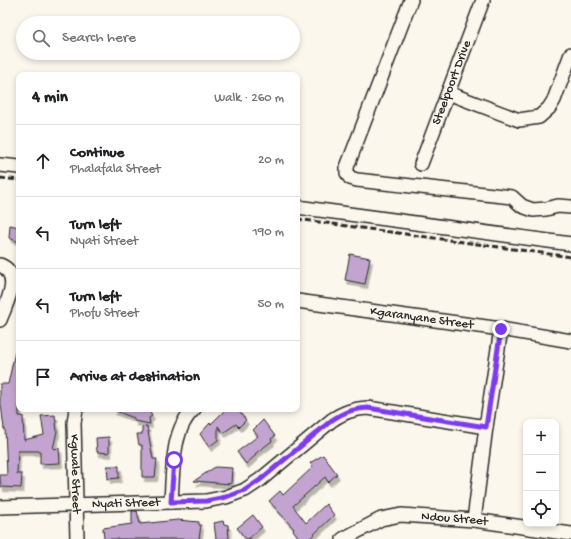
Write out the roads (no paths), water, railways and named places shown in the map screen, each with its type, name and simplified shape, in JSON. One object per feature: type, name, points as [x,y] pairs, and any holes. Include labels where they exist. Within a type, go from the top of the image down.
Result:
[{"type":"street","points":[[411,0],[347,167],[347,173],[350,178],[512,197],[522,206],[533,210],[558,206],[571,207]]},
{"type":"street","name":"Steelpoort Drive","points":[[421,164],[483,0]]},
{"type":"street","points":[[448,93],[519,120],[539,117],[549,108],[554,100],[571,54]]},
{"type":"street","points":[[0,165],[16,167]]},
{"type":"street","points":[[300,207],[571,244]]},
{"type":"street","points":[[0,265],[8,269],[11,275],[12,283],[11,291],[0,320]]},
{"type":"street","name":"Kgaranyane Street","points":[[300,301],[501,329],[571,341]]},
{"type":"street","points":[[474,520],[501,329]]},
{"type":"street","name":"Nyati Street","points":[[0,507],[206,501],[226,497],[245,490],[260,480],[332,420],[344,412],[355,409],[368,408],[486,427]]},
{"type":"street","name":"Kgwale Street","points":[[76,412],[74,423],[77,539]]},
{"type":"street","points":[[171,502],[174,460],[178,440],[183,425],[192,412]]},
{"type":"street","name":"Ndou Street","points":[[343,539],[381,519],[401,515],[474,520],[571,534]]},
{"type":"railway","points":[[0,178],[16,180]]},
{"type":"railway","points":[[300,219],[571,257]]}]
